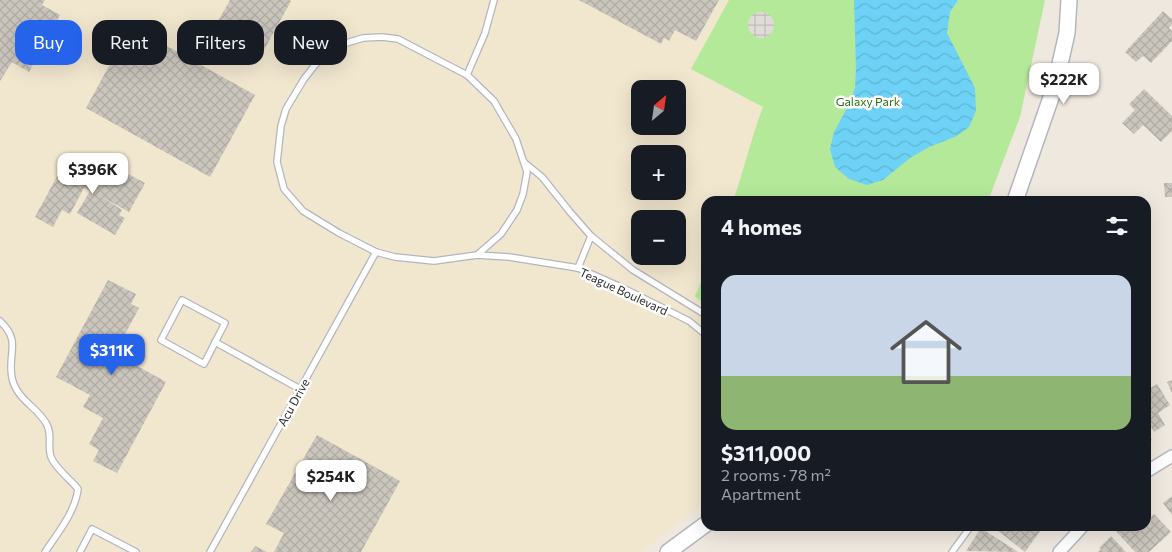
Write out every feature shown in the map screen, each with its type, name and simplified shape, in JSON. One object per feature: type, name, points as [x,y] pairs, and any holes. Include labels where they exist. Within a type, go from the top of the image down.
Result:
[{"type":"main road","points":[[1017,196],[1055,86],[1067,33],[1069,0]]},
{"type":"main road","points":[[668,552],[701,528]]},
{"type":"street","points":[[1151,469],[1172,456]]},
{"type":"street","points":[[1059,552],[1078,531]]},
{"type":"lane","points":[[467,75],[494,0]]},
{"type":"lane","name":"Teague Boulevard","points":[[477,255],[501,234],[517,210],[523,194],[527,172],[516,139],[494,101],[467,75],[398,38],[363,38],[343,44],[327,54],[304,79],[286,109],[281,126],[277,162],[284,189],[303,211],[339,233],[376,252],[395,258],[434,261],[477,255],[509,257],[578,268],[689,321],[701,331]]},
{"type":"lane","name":"Teague Boulevard","points":[[525,163],[542,177],[591,236],[633,270],[701,312]]},
{"type":"lane","points":[[578,268],[591,236]]},
{"type":"lane","name":"Acu Drive","points":[[210,552],[376,252]]},
{"type":"lane","points":[[182,300],[225,323],[215,342],[204,364],[161,340],[182,300]]},
{"type":"lane","points":[[0,321],[8,329],[13,342],[12,373],[18,393],[46,423],[50,433],[51,457],[63,474],[78,489],[77,500],[45,552]]},
{"type":"lane","points":[[215,342],[300,389]]},
{"type":"lane","points":[[80,552],[92,529],[136,552]]},
{"type":"lane","points":[[952,552],[967,531]]},
{"type":"shaded area","points":[[0,0],[1045,0],[1020,117],[990,196],[701,196],[701,507],[640,552],[0,552]]},
{"type":"shaded area","points":[[761,12],[771,15],[774,25],[771,35],[761,38],[751,35],[748,25],[751,15]]},
{"type":"green space","name":"Galaxy Park","points":[[729,0],[1045,0],[1020,117],[990,196],[735,196],[763,107],[691,69]]},
{"type":"green space","points":[[701,282],[701,301],[695,296]]},
{"type":"water","points":[[854,0],[958,0],[950,12],[947,33],[975,88],[976,111],[969,127],[957,136],[929,147],[910,158],[883,180],[867,185],[849,179],[835,167],[830,149],[834,132],[855,88]]},
{"type":"building","points":[[0,0],[45,0],[42,5],[60,15],[57,20],[15,20],[15,64],[12,62],[0,81]]},
{"type":"building","points":[[230,0],[291,1],[281,20],[274,20],[274,32],[264,50],[264,20],[219,20]]},
{"type":"building","points":[[579,0],[719,0],[696,41],[675,30],[669,41],[664,38],[661,44]]},
{"type":"building","points":[[1163,11],[1172,19],[1172,24],[1169,28],[1172,31],[1172,41],[1151,63],[1143,56],[1136,62],[1125,52]]},
{"type":"building","points":[[167,46],[177,52],[177,65],[201,65],[255,95],[210,177],[86,108],[110,65],[167,65]]},
{"type":"building","points":[[17,65],[33,65],[29,72]]},
{"type":"building","points":[[1144,89],[1172,116],[1172,131],[1161,142],[1143,125],[1134,134],[1122,123],[1135,110],[1129,104]]},
{"type":"building","points":[[93,155],[145,183],[129,212],[102,197],[122,210],[119,215],[125,218],[115,235],[77,213],[90,191],[84,188],[70,214],[62,210],[53,227],[35,217],[60,171],[78,181]]},
{"type":"building","points":[[1164,183],[1172,183],[1172,197],[1165,197]]},
{"type":"building","points":[[108,280],[136,294],[131,304],[139,308],[121,342],[141,352],[134,364],[166,382],[117,473],[93,461],[99,450],[89,444],[103,418],[83,407],[90,395],[56,377]]},
{"type":"building","points":[[1172,380],[1172,393],[1167,382]]},
{"type":"building","points":[[1157,384],[1170,405],[1158,413],[1165,425],[1154,432],[1151,428],[1151,388]]},
{"type":"building","points":[[317,435],[400,481],[361,552],[274,552],[284,533],[266,524]]},
{"type":"building","points":[[1172,496],[1172,515],[1163,503]]},
{"type":"building","points":[[1154,514],[1171,532],[1149,552],[1135,552],[1116,531],[1151,531],[1151,517]]},
{"type":"building","points":[[979,531],[986,531],[1018,552],[966,551]]},
{"type":"building","points":[[998,531],[1040,531],[1025,552]]},
{"type":"building","points":[[1111,536],[1126,552],[1098,552],[1101,549],[1099,548]]},
{"type":"building","points":[[255,546],[267,552],[251,552]]}]
